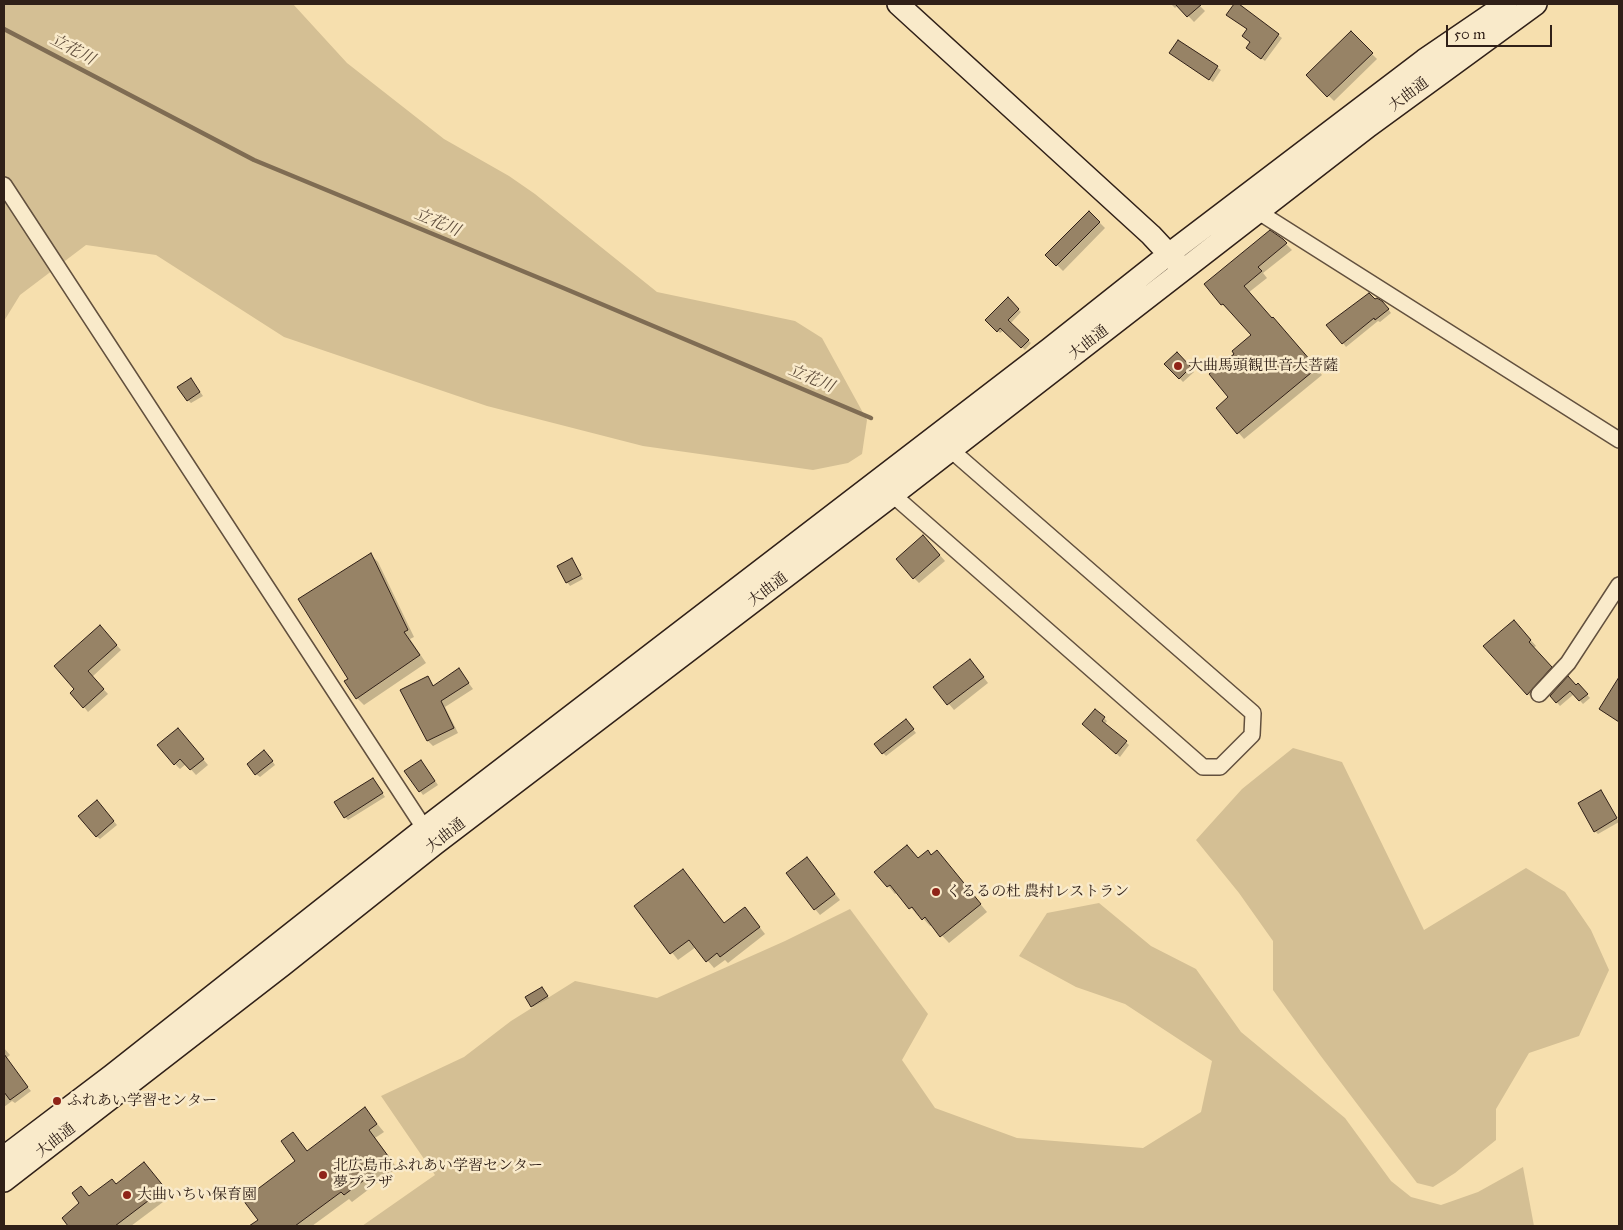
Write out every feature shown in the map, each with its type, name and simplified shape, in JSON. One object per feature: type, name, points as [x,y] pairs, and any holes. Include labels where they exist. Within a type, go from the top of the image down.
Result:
[{"type":"main road","points":[[898,4],[1151,235],[1176,262]]},
{"type":"main road","name":"大曲通","points":[[4,1157],[430,836],[893,495],[951,450],[1176,262],[1424,60],[1506,4]]},
{"type":"main road","name":"大曲通","points":[[4,1182],[283,965],[430,836],[1049,350],[1176,262],[1258,211],[1440,72],[1536,4]]},
{"type":"street","points":[[4,185],[430,836]]},
{"type":"street","points":[[1258,211],[1619,440]]},
{"type":"street","points":[[893,495],[1203,767],[1220,767],[1252,735],[1253,713],[951,450]]},
{"type":"street","points":[[1539,694],[1568,663],[1619,585]]},
{"type":"shaded area","points":[[4,4],[293,4],[347,63],[444,139],[509,176],[535,194],[657,292],[795,321],[822,338],[867,420],[862,454],[848,463],[813,470],[643,446],[487,406],[284,337],[156,255],[86,245],[20,295],[4,321]]},
{"type":"shaded area","points":[[1293,748],[1342,762],[1424,930],[1526,868],[1565,892],[1591,930],[1609,970],[1579,1036],[1529,1053],[1496,1109],[1496,1140],[1455,1173],[1433,1187],[1417,1183],[1273,990],[1273,941],[1239,893],[1196,840],[1242,789]]},
{"type":"shaded area","points":[[1099,903],[1151,946],[1196,969],[1241,1032],[1345,1118],[1391,1181],[1411,1197],[1441,1205],[1478,1192],[1523,1167],[1534,1226],[362,1226],[435,1175],[381,1096],[464,1057],[511,1021],[575,981],[657,998],[785,941],[850,909],[928,1014],[902,1060],[935,1108],[1017,1138],[1143,1148],[1201,1112],[1212,1061],[1125,1004],[1076,987],[1019,956],[1047,913]]},
{"type":"building","points":[[1175,4],[1202,4],[1187,17]]},
{"type":"building","points":[[1234,4],[1239,4],[1279,34],[1261,59],[1246,48],[1250,42],[1242,36],[1247,29],[1226,15]]},
{"type":"building","points":[[1351,31],[1373,53],[1327,97],[1306,75]]},
{"type":"building","points":[[1178,40],[1218,66],[1209,80],[1169,53]]},
{"type":"building","points":[[1089,211],[1100,222],[1056,266],[1045,255]]},
{"type":"building","points":[[1270,230],[1287,243],[1258,267],[1262,271],[1244,286],[1317,368],[1237,434],[1216,408],[1228,397],[1209,374],[1234,354],[1232,351],[1251,335],[1223,304],[1221,305],[1204,284]]},
{"type":"building","points":[[1369,293],[1375,299],[1377,298],[1382,301],[1389,309],[1375,320],[1374,318],[1342,344],[1326,325]]},
{"type":"building","points":[[1008,297],[1019,309],[1008,320],[1029,340],[1021,348],[1000,328],[997,332],[985,320]]},
{"type":"building","name":"大曲馬頭観世音大菩薩","points":[[1177,352],[1191,367],[1179,379],[1164,364]]},
{"type":"building","points":[[191,378],[200,392],[187,401],[177,387]]},
{"type":"building","points":[[923,535],[940,555],[913,579],[896,559]]},
{"type":"building","points":[[371,553],[408,630],[404,632],[420,655],[356,699],[344,681],[348,679],[298,599]]},
{"type":"building","points":[[572,558],[581,575],[566,583],[557,566]]},
{"type":"building","points":[[1514,620],[1531,640],[1529,642],[1552,667],[1527,695],[1483,646]]},
{"type":"building","points":[[100,625],[117,645],[88,671],[104,689],[83,708],[70,693],[74,689],[54,666]]},
{"type":"building","points":[[970,659],[984,677],[947,705],[933,687]]},
{"type":"building","points":[[459,668],[469,683],[441,701],[454,728],[427,741],[400,690],[428,676],[433,686]]},
{"type":"building","points":[[1568,676],[1588,694],[1579,701],[1570,691],[1556,703],[1550,696]]},
{"type":"building","points":[[1619,677],[1619,722],[1599,709]]},
{"type":"building","points":[[1095,709],[1105,717],[1102,721],[1127,741],[1116,754],[1082,724]]},
{"type":"building","points":[[906,719],[914,729],[882,754],[874,744]]},
{"type":"building","points":[[178,728],[204,759],[190,770],[180,759],[174,765],[157,745]]},
{"type":"building","points":[[264,750],[273,761],[255,775],[247,764]]},
{"type":"building","points":[[421,760],[435,781],[419,792],[404,771]]},
{"type":"building","points":[[373,778],[383,793],[344,818],[334,802]]},
{"type":"building","points":[[1601,790],[1617,818],[1594,832],[1578,803]]},
{"type":"building","points":[[97,800],[114,821],[96,837],[78,816]]},
{"type":"building","name":"くるるの杜 農村レストラン","points":[[907,845],[918,858],[928,850],[931,855],[937,850],[981,904],[940,937],[925,917],[922,920],[912,907],[909,909],[890,885],[887,887],[874,872]]},
{"type":"building","points":[[807,857],[835,894],[814,910],[786,873]]},
{"type":"building","points":[[683,869],[724,923],[745,907],[760,927],[720,957],[717,953],[706,962],[689,940],[670,954],[634,906]]},
{"type":"building","points":[[542,987],[548,996],[531,1007],[525,997]]},
{"type":"building","points":[[4,1054],[28,1087],[10,1100],[4,1092]]},
{"type":"building","name":"北広島市ふれあい学習センター 夢プラザ","points":[[365,1107],[377,1124],[369,1130],[391,1160],[344,1195],[341,1192],[295,1226],[249,1226],[258,1220],[243,1200],[295,1161],[281,1141],[293,1132],[307,1151]]},
{"type":"building","name":"大曲いちい保育園","points":[[144,1162],[165,1188],[115,1226],[68,1226],[62,1218],[79,1203],[72,1193],[81,1186],[89,1196],[112,1179],[116,1184]]},
{"type":"waterway","name":"立花川","points":[[4,29],[254,160],[871,418]]},
{"type":"place","name":"大曲馬頭観世音大菩薩","points":[[1178,366]]},
{"type":"place","name":"くるるの杜 農村レストラン","points":[[936,892]]},
{"type":"place","name":"ふれあい学習センター","points":[[57,1101]]},
{"type":"place","name":"北広島市ふれあい学習センター 夢プラザ","points":[[323,1175]]},
{"type":"place","name":"大曲いちい保育園","points":[[127,1195]]}]
